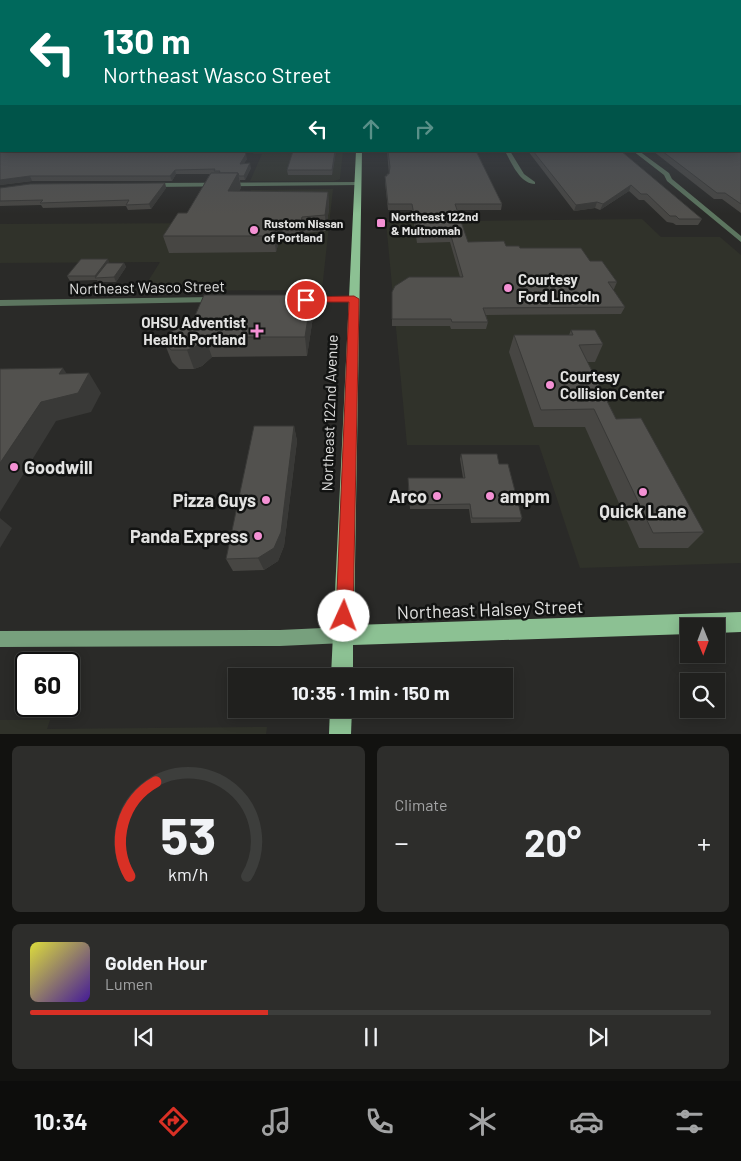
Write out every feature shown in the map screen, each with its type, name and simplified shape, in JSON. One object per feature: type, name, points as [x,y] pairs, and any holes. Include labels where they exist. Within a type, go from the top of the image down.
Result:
[{"type":"main road","name":"Northeast 122nd Avenue","points":[[342,668],[359,152]]},
{"type":"main road","name":"Northeast Halsey Street","points":[[0,639],[270,638],[741,622]]},
{"type":"main road","points":[[340,734],[341,718]]},
{"type":"street","points":[[508,152],[522,175],[533,183]]},
{"type":"street","points":[[636,152],[667,174],[669,180],[741,240]]},
{"type":"street","points":[[148,185],[358,184]]},
{"type":"street","points":[[286,300],[354,299]]},
{"type":"street","name":"Northeast Wasco Street","points":[[0,303],[226,300]]},
{"type":"shaded area","points":[[254,152],[343,152],[340,179],[334,181],[250,181],[262,154],[253,154]]},
{"type":"shaded area","points":[[333,189],[322,290],[142,291],[160,262],[0,263],[0,224],[236,223],[251,190]]},
{"type":"shaded area","points":[[642,219],[661,237],[720,237],[741,255],[741,563],[580,568],[539,445],[407,445],[386,222]]},
{"type":"shaded area","points":[[0,720],[50,720],[47,729],[267,727],[266,734],[0,734]]},
{"type":"building","points":[[0,152],[245,152],[246,154],[240,164],[250,163],[244,176],[239,176],[238,173],[219,173],[220,171],[214,171],[215,169],[175,170],[170,176],[30,176],[0,180]]},
{"type":"building","points":[[293,152],[335,152],[332,170],[287,170]]},
{"type":"building","points":[[388,152],[476,152],[502,204],[455,204],[468,242],[504,241],[506,246],[519,246],[520,248],[581,248],[590,261],[602,261],[617,282],[608,282],[625,307],[483,308],[488,322],[452,322],[451,319],[392,319],[392,292],[395,286],[409,277],[463,277],[451,236],[418,236],[412,204],[388,204],[385,176],[389,174]]},
{"type":"building","points":[[534,152],[622,152],[702,219],[679,219],[676,216],[670,216],[647,194],[641,194],[631,185],[603,204],[597,202],[576,205]]},
{"type":"building","points":[[663,152],[741,152],[741,204],[725,193],[717,193]]},
{"type":"building","points":[[211,173],[238,173],[228,191],[328,192],[325,215],[302,217],[301,221],[278,221],[274,236],[163,236],[178,213],[187,213]]},
{"type":"building","points":[[165,183],[149,204],[126,205],[129,200],[40,203],[43,200],[0,201],[0,188],[30,184]]},
{"type":"building","points":[[81,259],[108,259],[95,276],[67,276]]},
{"type":"building","points":[[107,263],[124,263],[114,277],[95,278]]},
{"type":"building","points":[[204,295],[287,295],[311,298],[305,337],[205,337],[195,347],[187,350],[171,350],[164,342],[170,332],[176,328],[191,325]]},
{"type":"building","points":[[571,330],[595,330],[603,344],[579,345],[616,419],[641,418],[704,532],[653,533],[594,409],[541,410],[514,335],[573,335]]},
{"type":"building","points":[[63,368],[59,374],[89,373],[78,393],[41,402],[0,463],[0,369]]},
{"type":"building","points":[[254,426],[294,426],[281,532],[274,548],[258,558],[226,559]]},
{"type":"building","points":[[461,454],[497,454],[499,464],[508,464],[522,518],[472,518],[470,504],[410,505],[408,478],[465,478]]},
{"type":"place","name":"Northeast 122nd & Multnomah","points":[[381,223]]},
{"type":"place","name":"Rustom Nissan of Portland","points":[[254,230]]},
{"type":"place","name":"Courtesy Ford Lincoln","points":[[508,288]]},
{"type":"place","name":"OHSU Adventist Health Portland","points":[[257,331]]},
{"type":"place","name":"Courtesy Collision Center","points":[[550,385]]},
{"type":"place","name":"Goodwill","points":[[14,467]]},
{"type":"place","name":"Quick Lane","points":[[643,492]]},
{"type":"place","name":"Arco","points":[[437,496]]},
{"type":"place","name":"ampm","points":[[490,496]]},
{"type":"place","name":"Pizza Guys","points":[[266,500]]},
{"type":"place","name":"Panda Express","points":[[258,536]]},
{"type":"route","points":[[306,300],[354,299],[344,616]]}]
